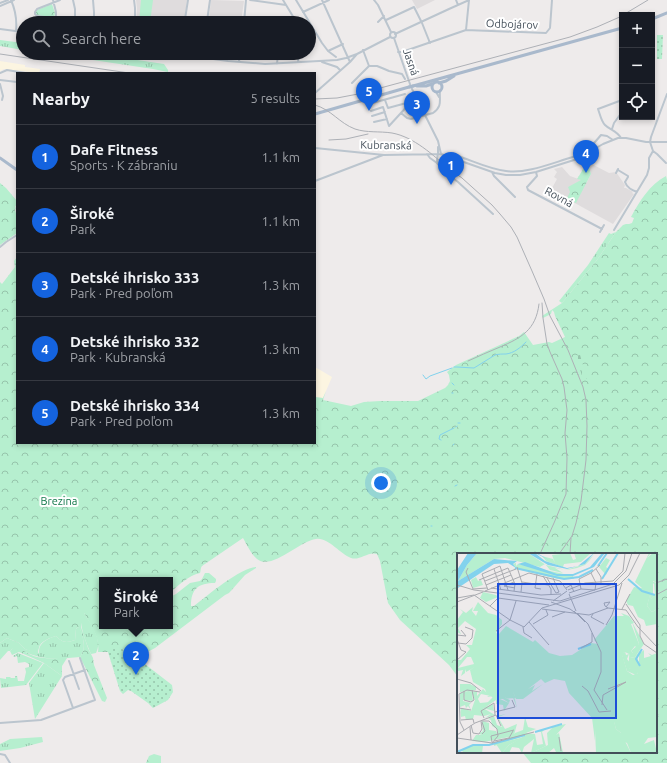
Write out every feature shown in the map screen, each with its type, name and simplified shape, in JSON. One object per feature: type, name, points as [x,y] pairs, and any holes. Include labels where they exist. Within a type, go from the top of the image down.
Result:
[{"type":"main road","points":[[655,18],[667,13]]},
{"type":"main road","points":[[316,114],[619,29]]},
{"type":"main road","points":[[412,86],[432,86],[435,82],[440,84],[459,73]]},
{"type":"main road","points":[[432,86],[436,92],[440,90],[440,84]]},
{"type":"main road","points":[[0,158],[16,169]]},
{"type":"street","points":[[0,5],[8,0]]},
{"type":"street","points":[[0,5],[12,0],[16,21]]},
{"type":"street","points":[[37,16],[35,13],[36,9],[53,1],[60,0]]},
{"type":"street","points":[[73,0],[75,16]]},
{"type":"street","points":[[93,0],[94,16]]},
{"type":"street","points":[[134,0],[134,16]]},
{"type":"street","points":[[185,16],[188,0]]},
{"type":"street","points":[[208,16],[210,0]]},
{"type":"street","points":[[245,16],[246,0]]},
{"type":"street","points":[[250,0],[286,5]]},
{"type":"street","points":[[283,0],[293,16]]},
{"type":"street","points":[[296,0],[305,16]]},
{"type":"street","points":[[303,12],[323,1],[329,0]]},
{"type":"street","points":[[374,0],[386,20],[391,32],[390,37]]},
{"type":"street","points":[[456,0],[458,5]]},
{"type":"street","points":[[225,60],[277,64],[319,62],[349,58],[390,37],[394,38],[396,34],[469,0]]},
{"type":"street","points":[[398,52],[430,43],[466,30],[469,0]]},
{"type":"street","name":"Odbojárov","points":[[466,30],[546,33],[550,28],[552,0]]},
{"type":"street","points":[[53,1],[56,16]]},
{"type":"street","points":[[323,1],[350,62]]},
{"type":"street","points":[[386,20],[414,7],[422,22],[430,43]]},
{"type":"street","points":[[378,22],[384,16]]},
{"type":"street","points":[[0,29],[16,31]]},
{"type":"street","points":[[391,32],[396,34]]},
{"type":"street","points":[[316,34],[328,51],[336,57]]},
{"type":"street","name":"Jasná","points":[[394,38],[413,92],[438,141]]},
{"type":"street","points":[[328,51],[343,44]]},
{"type":"street","points":[[363,50],[369,66]]},
{"type":"street","points":[[316,92],[357,54]]},
{"type":"street","points":[[277,60],[277,64]]},
{"type":"street","points":[[319,62],[337,67],[340,71]]},
{"type":"street","points":[[352,84],[369,66],[378,66],[389,72],[402,74],[405,79]]},
{"type":"street","points":[[0,73],[7,70],[18,72]]},
{"type":"street","points":[[0,80],[16,82]]},
{"type":"street","points":[[0,84],[3,96],[2,98]]},
{"type":"street","points":[[401,113],[409,119],[433,113],[438,109],[440,104],[440,90]]},
{"type":"street","points":[[436,92],[439,97]]},
{"type":"street","points":[[369,104],[405,94]]},
{"type":"street","points":[[666,163],[653,151],[650,137],[667,94]]},
{"type":"street","points":[[371,110],[383,107],[389,127],[411,102],[388,108],[385,100]]},
{"type":"street","points":[[619,101],[598,109],[604,125],[619,134],[621,138]]},
{"type":"street","points":[[404,104],[405,109]]},
{"type":"street","points":[[372,116],[385,112]]},
{"type":"street","points":[[612,129],[619,116]]},
{"type":"street","points":[[374,122],[387,119]]},
{"type":"street","name":"Kubranská","points":[[457,159],[458,156],[506,171],[522,171],[580,154],[596,143],[602,135],[613,140]]},
{"type":"street","name":"Kubranská","points":[[316,148],[384,155],[438,153],[490,171],[523,175],[574,160],[598,146],[621,138],[644,142],[667,142]]},
{"type":"street","points":[[437,163],[438,141]]},
{"type":"street","points":[[438,141],[441,154]]},
{"type":"street","points":[[431,153],[438,147]]},
{"type":"street","points":[[614,230],[647,175],[650,158],[653,151]]},
{"type":"street","points":[[427,154],[446,173],[493,214]]},
{"type":"street","points":[[316,181],[384,155]]},
{"type":"street","points":[[556,162],[557,166]]},
{"type":"street","points":[[490,167],[490,171],[494,176],[515,197]]},
{"type":"street","points":[[539,167],[540,171]]},
{"type":"street","points":[[522,171],[523,175]]},
{"type":"street","points":[[617,171],[628,176],[625,184],[627,187],[637,192]]},
{"type":"street","name":"Rovná","points":[[536,172],[537,176],[527,187],[528,190],[602,229]]},
{"type":"street","points":[[600,232],[604,225]]},
{"type":"street","points":[[0,247],[16,236]]},
{"type":"street","points":[[0,723],[41,720],[95,700],[80,658]]},
{"type":"street","points":[[69,661],[79,690]]},
{"type":"street","points":[[73,708],[63,680],[65,677],[84,670]]},
{"type":"street","points":[[0,754],[5,755],[10,763]]},
{"type":"shaded area","points":[[136,0],[187,0],[185,16],[136,16]]},
{"type":"shaded area","points":[[211,0],[244,1],[242,16],[209,16]]},
{"type":"shaded area","points":[[412,0],[435,0],[417,9]]},
{"type":"shaded area","points":[[0,61],[40,69],[39,72],[4,69],[0,71]]},
{"type":"shaded area","points":[[586,161],[609,173],[616,172],[625,185],[624,188],[633,192],[632,193],[634,194],[613,224],[551,190],[557,179],[554,177],[557,172],[554,169],[562,167],[570,176],[587,182],[591,174],[589,167],[585,163]]},
{"type":"shaded area","points":[[316,368],[332,377],[323,398],[316,397]]},
{"type":"green space","points":[[141,0],[153,0],[151,16],[140,16]]},
{"type":"green space","points":[[52,4],[54,16],[36,15],[35,12]]},
{"type":"green space","points":[[657,35],[663,35],[662,59],[657,59]]},
{"type":"green space","points":[[0,40],[16,42],[16,49],[0,46]]},
{"type":"green space","points":[[93,60],[137,60],[164,64],[168,72]]},
{"type":"green space","points":[[585,163],[589,167],[591,174],[576,203],[567,198],[570,192],[568,187],[581,180],[577,179],[582,170],[585,168],[583,164]]},
{"type":"green space","name":"Brezina","points":[[666,176],[667,180],[667,763],[531,763],[523,753],[657,753],[657,553],[457,553],[457,676],[449,665],[400,620],[388,603],[380,561],[377,554],[374,553],[354,559],[320,539],[309,541],[278,558],[263,562],[255,557],[243,538],[202,566],[200,573],[188,578],[173,590],[173,577],[99,577],[99,629],[173,629],[173,596],[190,583],[200,581],[205,573],[209,573],[216,579],[216,581],[215,583],[204,584],[194,591],[191,606],[194,606],[233,577],[256,567],[245,575],[229,593],[155,648],[142,655],[122,649],[108,649],[108,652],[98,652],[98,641],[94,631],[84,613],[81,613],[81,627],[107,698],[105,702],[102,701],[80,657],[84,643],[78,627],[76,629],[75,640],[65,642],[56,636],[41,643],[38,654],[25,649],[19,643],[7,638],[0,643],[0,282],[2,284],[15,267],[14,261],[16,258],[16,444],[316,444],[316,397],[323,398],[326,391],[323,400],[351,406],[364,402],[418,401],[445,388],[450,381],[447,372],[456,365],[519,336],[524,332],[533,345],[549,342],[552,343],[565,337],[552,310],[551,314],[543,318],[542,316],[562,303],[597,260],[616,232],[623,225],[632,223],[634,218],[631,217],[638,205],[660,179]]},
{"type":"green space","points":[[0,183],[16,200],[16,234],[0,245]]},
{"type":"green space","points":[[616,232],[597,260],[562,303],[559,301],[588,265],[609,233],[611,234]]},
{"type":"green space","points":[[580,355],[587,379],[583,379],[574,356]]},
{"type":"green space","points":[[81,613],[84,613],[95,632],[98,643],[96,653],[91,654],[87,645],[83,634]]},
{"type":"green space","points":[[78,627],[80,628],[84,643],[80,657],[39,657],[24,652],[17,647],[8,651],[0,660],[0,643],[7,638],[19,643],[25,649],[39,653],[42,644],[46,640],[53,637],[56,636],[65,642],[75,640],[76,629]]},
{"type":"green space","points":[[18,646],[24,651],[41,658],[67,658],[62,666],[62,676],[44,663],[19,652],[12,655],[10,651],[14,647]]},
{"type":"green space","points":[[107,649],[122,649],[142,655],[141,661],[172,685],[173,692],[168,700],[153,708],[131,691],[128,690],[123,694],[120,691]]},
{"type":"green space","points":[[18,653],[43,663],[26,685],[1,688],[0,678],[15,678],[15,676],[17,676],[18,681],[24,681],[26,672],[25,668],[29,667],[29,664],[25,662],[18,663],[17,656],[13,656]]},
{"type":"green space","points":[[44,663],[62,676],[35,719],[29,683]]},
{"type":"green space","points":[[42,737],[43,742],[0,751],[0,744],[10,739]]},
{"type":"green space","points":[[154,754],[161,756],[161,763],[146,763],[149,756]]},
{"type":"waterway","points":[[454,367],[474,368],[495,355],[506,354],[514,351],[526,342]]},
{"type":"waterway","points":[[423,375],[426,379],[430,376],[452,368]]},
{"type":"waterway","points":[[441,440],[439,439],[440,435],[454,428]]},
{"type":"railway","points":[[628,12],[648,0]]},
{"type":"railway","points":[[316,99],[337,98],[358,94],[570,37],[619,17]]},
{"type":"railway","points":[[0,54],[16,56]]},
{"type":"railway","points":[[41,60],[122,72]]},
{"type":"railway","points":[[316,105],[355,129],[392,133],[408,138],[423,147],[449,169]]},
{"type":"railway","points":[[329,140],[346,139],[368,134]]},
{"type":"railway","points":[[445,166],[462,178],[492,205],[511,227],[532,271],[550,316],[568,350],[583,387],[586,400],[587,426],[586,460],[581,501],[572,536],[560,553]]},
{"type":"railway","points":[[540,553],[566,494],[567,458],[565,433],[567,410],[564,387],[547,344],[542,303]]},
{"type":"railway","points":[[468,361],[508,344],[526,332],[535,320],[539,304]]},
{"type":"railway","points":[[570,553],[571,538]]},
{"type":"railway","points":[[657,583],[667,579]]},
{"type":"railway","points":[[657,594],[667,589]]},
{"type":"place","name":"Detské ihrisko 334","points":[[369,111]]},
{"type":"place","name":"Detské ihrisko 333","points":[[417,124]]},
{"type":"place","name":"Detské ihrisko 332","points":[[586,173]]},
{"type":"place","name":"Dafe Fitness","points":[[451,185]]},
{"type":"place","name":"Široké","points":[[136,675]]}]
